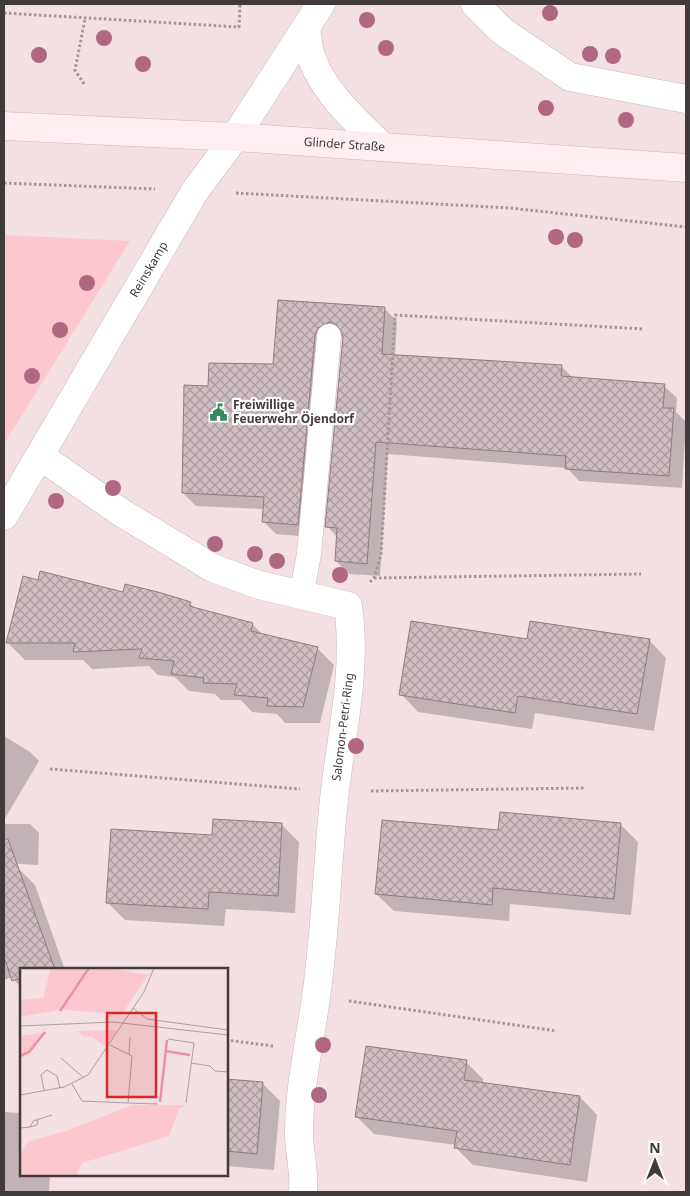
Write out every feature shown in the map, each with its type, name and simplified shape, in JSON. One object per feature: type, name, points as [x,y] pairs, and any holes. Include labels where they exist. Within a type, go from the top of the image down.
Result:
[{"type":"main road","name":"Glinder Straße","points":[[4,126],[235,137],[686,168]]},
{"type":"street","name":"Reinskamp","points":[[4,516],[195,191],[235,137],[321,4]]},
{"type":"street","points":[[475,4],[502,30],[570,77],[686,99]]},
{"type":"street","points":[[306,29],[311,58],[320,77],[360,126],[383,147]]},
{"type":"street","points":[[40,456],[122,513],[213,568],[259,585],[348,606]]},
{"type":"street","name":"Salomon-Petri-Ring","points":[[303,1192],[305,1178],[299,1132],[316,996],[334,792],[351,661],[352,633],[348,606]]},
{"type":"lane","points":[[301,596],[309,554],[329,336]]},
{"type":"path","points":[[4,13],[239,27],[240,4]]},
{"type":"path","points":[[84,84],[75,70],[85,19]]},
{"type":"path","points":[[4,183],[510,208],[686,227]]},
{"type":"path","points":[[348,606],[374,578],[381,555],[395,315],[644,329]]},
{"type":"path","points":[[374,578],[641,574]]},
{"type":"path","points":[[316,996],[557,1031]]},
{"type":"path","points":[[228,1040],[308,1050]]},
{"type":"shaded area","points":[[4,235],[130,241],[4,444]]},
{"type":"building","points":[[278,300],[385,307],[382,354],[562,365],[561,376],[665,384],[663,408],[674,408],[669,476],[565,469],[566,456],[376,442],[367,564],[335,561],[337,528],[325,527],[343,337],[337,325],[330,322],[318,328],[315,335],[298,525],[262,522],[264,497],[182,493],[184,385],[208,386],[209,363],[273,364]]},
{"type":"building","points":[[40,571],[123,592],[125,584],[158,592],[191,602],[189,606],[253,623],[251,631],[318,647],[303,707],[267,706],[268,698],[234,695],[237,684],[203,683],[204,678],[171,674],[174,661],[139,658],[142,649],[73,652],[75,643],[6,643],[23,576],[38,580]]},
{"type":"building","points":[[411,621],[527,639],[530,621],[650,639],[637,714],[518,696],[515,713],[399,695]]},
{"type":"building","points":[[500,812],[621,823],[614,899],[493,888],[492,905],[375,894],[382,820],[498,830]]},
{"type":"building","points":[[213,819],[282,823],[278,896],[209,892],[208,909],[106,903],[111,829],[212,835]]},
{"type":"building","points":[[4,839],[8,839],[54,967],[20,968],[20,978],[12,981],[4,957]]},
{"type":"building","points":[[366,1046],[467,1060],[464,1080],[580,1096],[570,1165],[454,1148],[457,1131],[355,1117]]},
{"type":"building","points":[[228,1079],[263,1082],[257,1154],[228,1151]]},
{"type":"place","name":"Freiwillige Feuerwehr Öjendorf","points":[[219,412]]}]
